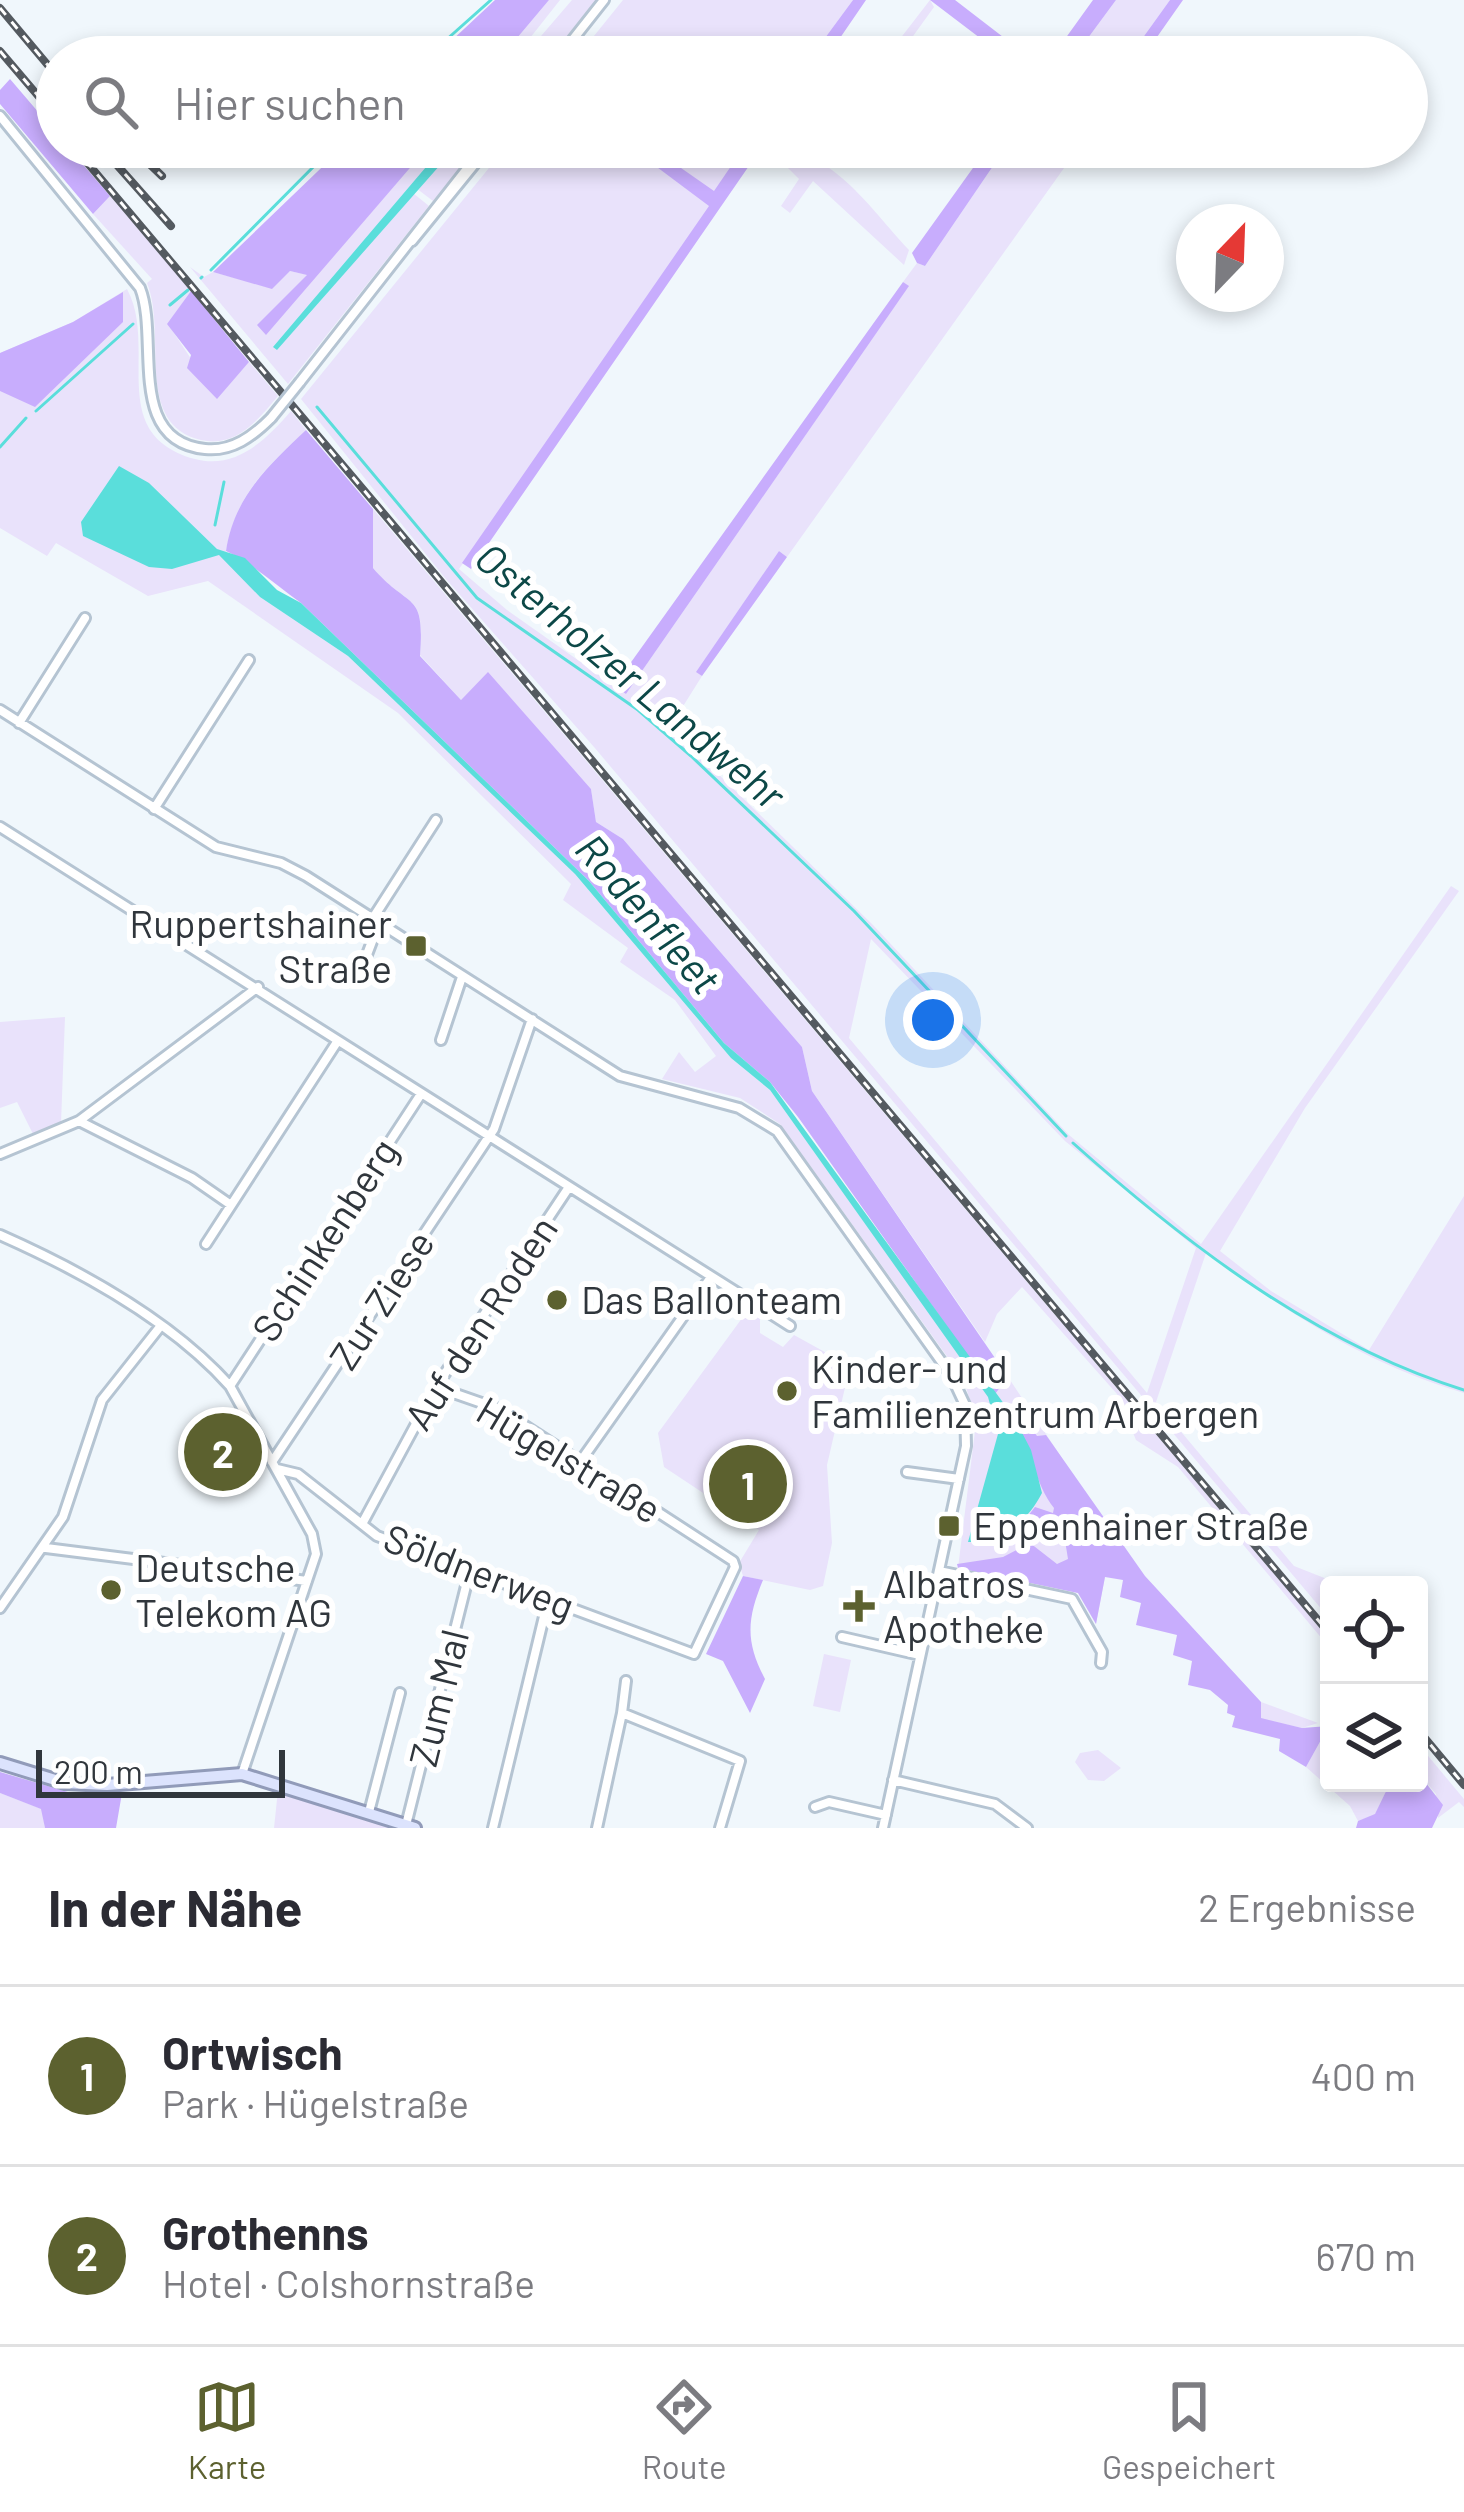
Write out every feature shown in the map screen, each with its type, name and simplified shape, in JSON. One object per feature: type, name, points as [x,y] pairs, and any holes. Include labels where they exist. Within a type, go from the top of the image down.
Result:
[{"type":"main road","points":[[0,1763],[65,1783],[107,1786],[242,1774],[411,1826]]},
{"type":"street","points":[[576,36],[604,0]]},
{"type":"street","points":[[0,116],[36,160]]},
{"type":"street","points":[[42,168],[140,288],[151,321],[149,393],[163,426],[189,445],[219,448],[242,442],[271,418],[467,168]]},
{"type":"street","points":[[19,723],[85,618]]},
{"type":"street","points":[[154,809],[249,660]]},
{"type":"street","points":[[0,710],[216,847],[291,867],[630,1081],[743,1110],[785,1140],[875,1262],[962,1394],[968,1437],[883,1828]]},
{"type":"street","points":[[363,964],[376,921],[436,820]]},
{"type":"street","points":[[0,827],[790,1327]]},
{"type":"street","points":[[441,1040],[462,977]]},
{"type":"street","points":[[0,1154],[79,1121],[257,987]]},
{"type":"street","name":"Zur Ziese","points":[[274,1466],[489,1137],[532,1019]]},
{"type":"street","points":[[206,1244],[337,1042]]},
{"type":"street","name":"Schinkenberg","points":[[230,1386],[421,1094]]},
{"type":"street","points":[[79,1121],[192,1178],[231,1205]]},
{"type":"street","name":"Auf den Roden","points":[[362,1524],[436,1387],[568,1187]]},
{"type":"street","points":[[0,1235],[88,1281],[159,1328],[230,1386],[317,1545],[242,1774]]},
{"type":"street","points":[[580,1462],[711,1277]]},
{"type":"street","points":[[0,1608],[46,1548],[74,1488],[102,1400],[159,1328]]},
{"type":"street","name":"Hügelstraße","points":[[436,1387],[499,1409],[733,1561],[735,1567],[694,1654]]},
{"type":"street","name":"Söldnerweg","points":[[274,1466],[298,1474],[376,1536],[694,1654]]},
{"type":"street","points":[[907,1472],[959,1479]]},
{"type":"street","points":[[46,1548],[307,1581]]},
{"type":"street","name":"Zum Mal","points":[[411,1826],[470,1570]]},
{"type":"street","points":[[939,1571],[1072,1599],[1102,1652],[1100,1663]]},
{"type":"street","points":[[493,1828],[548,1600]]},
{"type":"street","points":[[842,1637],[920,1654]]},
{"type":"street","points":[[597,1828],[626,1681]]},
{"type":"street","points":[[369,1812],[400,1693]]},
{"type":"street","points":[[622,1713],[740,1761],[720,1828]]},
{"type":"street","points":[[893,1780],[995,1804],[1027,1828]]},
{"type":"street","points":[[815,1807],[829,1802],[886,1815]]},
{"type":"shaded area","points":[[495,0],[549,0],[519,36],[456,36]]},
{"type":"shaded area","points":[[549,0],[560,0],[532,36],[519,36]]},
{"type":"shaded area","points":[[572,0],[596,0],[567,36],[541,36]]},
{"type":"shaded area","points":[[623,0],[853,0],[826,36],[594,36]]},
{"type":"shaded area","points":[[853,0],[866,0],[841,36],[826,36]]},
{"type":"shaded area","points":[[930,0],[934,7],[913,36],[902,36]]},
{"type":"shaded area","points":[[930,0],[955,0],[1002,36],[977,36]]},
{"type":"shaded area","points":[[1093,0],[1116,0],[1089,36],[1067,36]]},
{"type":"shaded area","points":[[1116,0],[1170,0],[1144,36],[1089,36]]},
{"type":"shaded area","points":[[1170,0],[1183,0],[1158,36],[1144,36]]},
{"type":"shaded area","points":[[10,79],[36,109],[36,147],[0,104],[0,90]]},
{"type":"shaded area","points":[[54,168],[86,168],[110,196],[93,214]]},
{"type":"shaded area","points":[[321,168],[410,168],[266,335],[257,325],[307,275],[290,271],[272,289],[213,272]]},
{"type":"shaded area","points":[[410,168],[426,168],[297,328],[413,193],[429,206],[288,384],[190,267],[204,277],[213,272],[271,288],[290,271],[308,275],[278,308],[265,334]]},
{"type":"shaded area","points":[[436,168],[460,168],[433,201],[416,188]]},
{"type":"shaded area","points":[[489,168],[658,168],[710,206],[459,569],[507,610],[626,694],[908,287],[903,282],[917,263],[925,266],[992,168],[1064,168],[787,557],[779,551],[697,671],[702,676],[670,727],[873,925],[1069,1135],[1201,1244],[1451,886],[1459,891],[1305,1108],[1220,1251],[1271,1291],[1369,1350],[1464,1196],[1464,1393],[1393,1367],[1329,1335],[1206,1253],[1156,1402],[1294,1566],[1320,1576],[1320,1607],[594,747],[445,578],[301,399]],"holes":[[[871,939],[1065,1141],[1196,1248],[1147,1393],[849,1038]]]},
{"type":"shaded area","points":[[658,168],[681,168],[714,191],[730,168],[748,168],[471,569],[462,563],[709,206]]},
{"type":"shaded area","points":[[680,168],[730,168],[714,192]]},
{"type":"shaded area","points":[[788,168],[829,168],[847,182],[909,250],[904,265],[813,181],[790,213],[781,206],[799,179]]},
{"type":"shaded area","points":[[973,168],[992,168],[925,266],[912,253]]},
{"type":"shaded area","points":[[110,196],[191,291],[168,324],[217,398],[249,362],[278,396],[235,436],[201,440],[180,431],[167,416],[156,375],[153,304],[147,283],[152,279],[93,214]]},
{"type":"shaded area","points":[[903,282],[909,286],[626,694],[614,686]]},
{"type":"shaded area","points":[[127,289],[135,312],[142,410],[150,430],[167,447],[195,459],[224,460],[249,450],[291,411],[306,430],[263,473],[243,501],[225,558],[260,597],[348,656],[575,874],[731,1058],[770,1090],[988,1396],[1008,1377],[1113,1535],[1096,1624],[1078,1593],[958,1568],[976,1423],[964,1380],[780,1124],[740,1098],[662,1079],[679,1052],[695,1072],[716,1056],[675,1000],[620,962],[628,948],[563,900],[571,884],[398,713],[208,581],[148,596],[56,543],[47,556],[0,528],[0,353],[73,322]]},
{"type":"shaded area","points":[[191,291],[249,362],[217,399],[187,368],[191,355],[167,324]]},
{"type":"shaded area","points":[[123,292],[123,322],[35,407],[0,391],[0,353],[73,322]]},
{"type":"shaded area","points":[[306,430],[373,509],[373,568],[417,610],[420,656],[461,700],[488,672],[591,789],[596,822],[623,839],[802,1047],[812,1091],[1008,1377],[995,1394],[798,1117],[770,1082],[724,1043],[589,881],[301,603],[226,551],[245,498]]},
{"type":"shaded area","points":[[373,509],[1320,1628],[1320,1636],[1178,1467],[1136,1440],[1117,1394],[1022,1287],[997,1314],[985,1342],[812,1091],[802,1047],[623,839],[596,822],[591,789],[488,673],[461,700],[420,655],[417,610],[373,568]]},
{"type":"shaded area","points":[[779,551],[787,557],[702,676],[696,672]]},
{"type":"shaded area","points":[[65,1017],[61,1123],[33,1134],[17,1102],[0,1108],[0,1022]]},
{"type":"shaded area","points":[[748,1310],[760,1319],[760,1333],[783,1347],[794,1335],[850,1366],[827,1465],[832,1543],[823,1586],[810,1590],[743,1576],[739,1563],[759,1530],[664,1467],[658,1433]]},
{"type":"shaded area","points":[[1023,1417],[1037,1436],[1046,1435],[1145,1576],[1261,1702],[1261,1718],[1302,1728],[1320,1727],[1320,1742],[1306,1767],[1279,1751],[1280,1739],[1232,1727],[1235,1716],[1227,1713],[1228,1705],[1210,1690],[1188,1685],[1192,1661],[1173,1655],[1177,1635],[1136,1625],[1141,1603],[1120,1597],[1123,1580],[1105,1577],[1096,1624],[1078,1593],[958,1568],[957,1564],[1003,1557],[1030,1543],[1057,1564],[1068,1559],[1063,1528],[1052,1521],[1024,1521],[1035,1507],[1053,1513],[1054,1508],[1015,1419]]},
{"type":"shaded area","points":[[743,1576],[763,1580],[750,1630],[765,1679],[750,1713],[723,1661],[706,1654]]},
{"type":"shaded area","points":[[824,1654],[851,1660],[840,1712],[813,1706]]},
{"type":"shaded area","points":[[1261,1702],[1318,1723],[1302,1728],[1261,1719]]},
{"type":"shaded area","points":[[1320,1742],[1320,1779],[1306,1767]]},
{"type":"shaded area","points":[[1098,1750],[1121,1768],[1104,1781],[1088,1780],[1075,1762],[1080,1753]]},
{"type":"shaded area","points":[[1428,1756],[1464,1799],[1464,1807],[1459,1802],[1438,1818],[1436,1794],[1428,1785]]},
{"type":"shaded area","points":[[0,1772],[68,1792],[122,1793],[116,1828],[45,1828],[41,1809],[0,1793]]},
{"type":"shaded area","points":[[1428,1786],[1443,1805],[1432,1828],[1356,1828],[1358,1821],[1375,1814],[1386,1792],[1428,1792]]},
{"type":"shaded area","points":[[278,1790],[287,1793],[390,1828],[274,1828]]},
{"type":"shaded area","points":[[1334,1792],[1386,1792],[1375,1815],[1358,1821]]},
{"type":"shaded area","points":[[0,1793],[42,1809],[45,1828],[0,1828]]},
{"type":"water","points":[[425,168],[437,168],[277,350],[273,347]]},
{"type":"water","points":[[119,466],[149,483],[217,549],[245,558],[277,590],[301,603],[589,881],[724,1043],[770,1082],[1015,1419],[1031,1450],[1042,1493],[1021,1521],[1002,1535],[968,1542],[998,1434],[988,1397],[770,1090],[731,1058],[575,874],[348,656],[260,597],[219,555],[172,569],[149,567],[83,536],[81,522]]},
{"type":"waterway","name":"Osterholzer Landwehr","points":[[451,36],[491,0]]},
{"type":"waterway","name":"Osterholzer Landwehr","points":[[211,270],[312,168]]},
{"type":"waterway","points":[[170,305],[188,290]]},
{"type":"waterway","points":[[36,411],[133,324]]},
{"type":"waterway","name":"Osterholzer Landwehr","points":[[317,407],[477,598],[638,710],[691,756],[854,911],[1066,1136]]},
{"type":"waterway","points":[[0,447],[26,418]]},
{"type":"waterway","name":"Rodenfleet","points":[[215,525],[224,482]]},
{"type":"waterway","name":"Osterholzer Landwehr","points":[[1073,1143],[1161,1218],[1256,1288],[1357,1347],[1464,1390]]},
{"type":"railway","points":[[0,8],[36,51]]},
{"type":"railway","points":[[0,51],[36,93]]},
{"type":"railway","points":[[92,168],[1320,1622]]},
{"type":"railway","points":[[120,168],[171,226]]},
{"type":"railway","points":[[154,168],[162,176]]},
{"type":"railway","points":[[1428,1742],[1464,1785]]},
{"type":"place","name":"Ruppertshainer Straße","points":[[416,946]]},
{"type":"place","name":"Das Ballonteam","points":[[557,1300]]},
{"type":"place","name":"Kinder- und Familienzentrum Arbergen","points":[[787,1391]]},
{"type":"place","name":"Grothenns","points":[[223,1452]]},
{"type":"place","name":"Ortwisch","points":[[748,1484]]},
{"type":"place","name":"Eppenhainer Straße","points":[[949,1526]]},
{"type":"place","name":"Deutsche Telekom AG","points":[[111,1590]]},
{"type":"place","name":"Albatros Apotheke","points":[[859,1606]]}]
